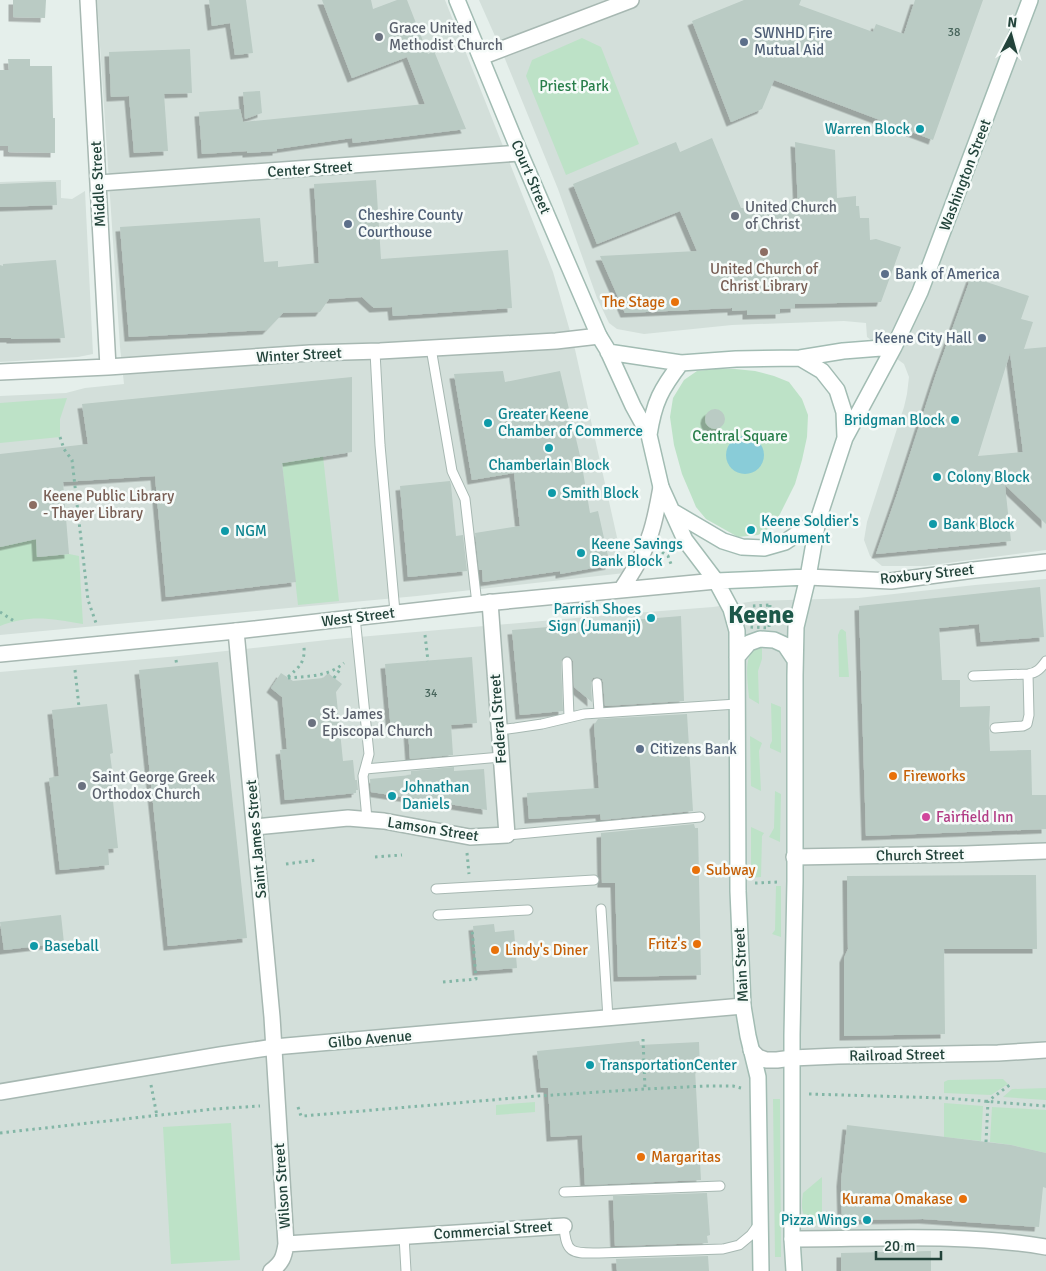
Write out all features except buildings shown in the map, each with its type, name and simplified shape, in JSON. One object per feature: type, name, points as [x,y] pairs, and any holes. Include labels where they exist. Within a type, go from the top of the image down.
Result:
[{"type":"street","name":"Middle Street","points":[[88,0],[108,367]]},
{"type":"street","name":"Court Street","points":[[457,0],[598,336],[608,352]]},
{"type":"street","points":[[481,57],[631,0]]},
{"type":"street","name":"Washington Street","points":[[894,347],[920,292],[1030,0]]},
{"type":"street","name":"Center Street","points":[[99,183],[520,153]]},
{"type":"street","name":"Winter Street","points":[[0,372],[108,367],[310,353],[375,352],[556,341],[598,336]]},
{"type":"street","points":[[608,352],[681,363],[736,358],[800,358],[894,347]]},
{"type":"street","points":[[794,1271],[792,1239],[792,1058],[796,628],[808,577],[818,520],[845,438],[894,347]]},
{"type":"street","points":[[608,352],[633,406],[649,435],[661,487],[685,540],[716,581],[808,577]]},
{"type":"street","points":[[800,358],[822,370],[837,390],[844,412],[845,438]]},
{"type":"street","points":[[649,435],[654,409],[660,393],[681,363]]},
{"type":"street","points":[[621,590],[634,570],[650,536],[661,487]]},
{"type":"street","points":[[672,511],[723,541],[742,546],[764,548],[785,542],[818,520]]},
{"type":"street","name":"Roxbury Street","points":[[808,577],[891,581],[1046,562]]},
{"type":"street","name":"West Street","points":[[0,654],[236,631],[395,612],[716,581]]},
{"type":"street","name":"Main Street","points":[[716,581],[731,610],[737,630],[738,878],[743,1006],[758,1077],[761,1271]]},
{"type":"street","name":"Federal Street","points":[[484,603],[499,730],[507,835]]},
{"type":"street","name":"Saint James Street","points":[[236,631],[255,827],[277,1095]]},
{"type":"street","points":[[737,657],[749,643],[760,639],[774,640],[785,645],[795,660]]},
{"type":"street","name":"Lamson Street","points":[[255,827],[348,818],[368,819],[470,837],[507,835]]},
{"type":"street","name":"Church Street","points":[[794,857],[956,855],[1046,851]]},
{"type":"street","name":"Gilbo Avenue","points":[[0,1092],[220,1054],[274,1047],[743,1006]]},
{"type":"street","name":"Railroad Street","points":[[752,1050],[758,1057],[766,1060],[1046,1050]]},
{"type":"street","name":"Wilson Street","points":[[271,1271],[277,1267],[284,1256],[286,1244],[277,1095]]},
{"type":"street","name":"Commercial Street","points":[[286,1244],[564,1226]]},
{"type":"street","points":[[792,1239],[922,1238],[1030,1244],[1046,1247]]},
{"type":"lane","points":[[431,348],[452,471],[465,500],[484,603]]},
{"type":"lane","points":[[375,352],[380,445],[395,612]]},
{"type":"lane","points":[[355,617],[369,754],[364,784],[368,819]]},
{"type":"lane","points":[[973,676],[1035,673],[1046,660]]},
{"type":"lane","points":[[567,662],[569,717]]},
{"type":"lane","points":[[995,728],[1027,724],[1029,715],[1028,674]]},
{"type":"lane","points":[[597,683],[599,712]]},
{"type":"lane","points":[[499,730],[542,724],[599,712],[737,704]]},
{"type":"lane","points":[[365,769],[501,757]]},
{"type":"lane","name":"Lamson Street","points":[[507,835],[700,816]]},
{"type":"lane","points":[[436,889],[594,880]]},
{"type":"lane","points":[[601,909],[608,1018]]},
{"type":"lane","points":[[438,915],[528,910]]},
{"type":"lane","points":[[564,1192],[720,1186]]},
{"type":"lane","name":"Commercial Street","points":[[564,1226],[565,1239],[571,1250],[599,1253],[723,1249],[739,1245],[751,1236],[760,1222]]},
{"type":"lane","points":[[404,1236],[406,1271]]},
{"type":"path","points":[[60,438],[64,449],[72,460],[88,600],[96,622]]},
{"type":"path","points":[[668,556],[671,564]]},
{"type":"path","points":[[751,606],[770,605]]},
{"type":"path","points":[[0,612],[14,621]]},
{"type":"path","points":[[425,635],[428,661]]},
{"type":"path","points":[[304,647],[305,655],[300,666],[288,678],[323,674],[337,669],[344,663],[334,678]]},
{"type":"path","points":[[176,660],[177,666]]},
{"type":"path","points":[[75,670],[79,707]]},
{"type":"path","points":[[466,848],[470,882]]},
{"type":"path","points":[[375,857],[402,855]]},
{"type":"path","points":[[286,864],[318,860]]},
{"type":"path","points":[[751,884],[779,882]]},
{"type":"path","points":[[443,982],[476,979],[472,923]]},
{"type":"path","points":[[643,1039],[645,1089]]},
{"type":"path","points":[[148,1067],[157,1116]]},
{"type":"path","points":[[988,1101],[1011,1084]]},
{"type":"path","points":[[298,1103],[299,1113],[303,1116],[538,1096],[645,1089],[733,1086]]},
{"type":"path","points":[[805,1094],[944,1098],[1046,1106]]},
{"type":"path","points":[[986,1142],[988,1101]]},
{"type":"path","points":[[0,1133],[214,1109],[258,1106]]},
{"type":"shaded area","points":[[97,0],[445,0],[553,272],[574,345],[625,573],[417,596],[0,635],[0,396],[66,393],[85,388],[124,384]]},
{"type":"shaded area","points":[[479,0],[1046,0],[1046,550],[925,566],[882,566],[870,556],[864,540],[867,522],[904,407],[909,377],[904,364],[867,337],[866,323],[844,321],[732,325],[644,334],[617,329],[609,323],[597,298],[558,189]]},
{"type":"shaded area","points":[[61,180],[61,198],[72,199],[85,191],[93,354],[78,357],[0,362],[0,182]]},
{"type":"shaded area","points":[[1046,579],[1046,1271],[0,1271],[0,672],[179,656],[336,639],[713,607],[756,601],[858,598]]},
{"type":"green space","name":"Priest Park","points":[[582,38],[601,47],[639,144],[566,175],[526,76],[532,60]]},
{"type":"green space","name":"Central Square","points":[[715,369],[755,371],[789,382],[802,399],[808,415],[807,437],[795,484],[780,514],[771,527],[758,535],[738,537],[706,519],[696,507],[682,474],[674,445],[670,417],[673,398],[684,380],[697,371]]},
{"type":"green space","points":[[67,398],[60,419],[60,437],[0,443],[0,403]]},
{"type":"green space","points":[[323,456],[339,601],[298,605],[282,463]]},
{"type":"green space","points":[[36,539],[38,557],[69,554],[79,556],[83,624],[51,619],[32,619],[11,622],[0,626],[0,547]]},
{"type":"green space","points":[[842,629],[846,632],[849,677],[839,677],[838,635]]},
{"type":"green space","points":[[758,646],[762,647],[762,659],[758,671],[759,704],[749,698],[747,677],[750,655]]},
{"type":"green space","points":[[771,703],[781,707],[781,753],[770,748],[772,741]]},
{"type":"green space","points":[[750,736],[762,743],[759,751],[761,791],[751,786]]},
{"type":"green space","points":[[775,791],[781,794],[780,842],[769,837],[774,828]]},
{"type":"green space","points":[[751,827],[764,833],[762,836],[761,877],[751,878]]},
{"type":"green space","points":[[776,886],[781,886],[781,937],[772,934],[775,930]]},
{"type":"green space","points":[[1003,1079],[1008,1084],[991,1095],[944,1093],[944,1082],[948,1080]]},
{"type":"green space","points":[[1046,1088],[1046,1100],[1003,1097],[1012,1089]]},
{"type":"green space","points":[[773,1099],[780,1099],[781,1257],[775,1257]]},
{"type":"green space","points":[[535,1102],[535,1112],[496,1115],[496,1105]]},
{"type":"green space","points":[[944,1103],[983,1106],[981,1141],[944,1137]]},
{"type":"green space","points":[[992,1107],[1046,1110],[1046,1153],[990,1142]]},
{"type":"green space","points":[[231,1123],[240,1260],[171,1264],[163,1127]]},
{"type":"green space","points":[[822,1177],[822,1213],[816,1225],[804,1215],[802,1198],[803,1193]]},
{"type":"water","points":[[745,436],[758,442],[764,455],[758,468],[745,474],[732,468],[726,455],[732,442]]},
{"type":"place","name":"Grace United Methodist Church","points":[[379,37]]},
{"type":"place","name":"SWNHD Fire Mutual Aid","points":[[744,42]]},
{"type":"place","name":"Warren Block","points":[[920,129]]},
{"type":"place","name":"United Church of Christ","points":[[735,216]]},
{"type":"place","name":"Cheshire County Courthouse","points":[[348,224]]},
{"type":"place","name":"United Church of Christ Library","points":[[764,252]]},
{"type":"place","name":"Bank of America","points":[[885,274]]},
{"type":"place","name":"The Stage","points":[[675,302]]},
{"type":"place","name":"Keene City Hall","points":[[982,338]]},
{"type":"place","name":"Bridgman Block","points":[[955,420]]},
{"type":"place","name":"Greater Keene Chamber of Commerce","points":[[488,423]]},
{"type":"place","name":"Chamberlain Block","points":[[549,448]]},
{"type":"place","name":"Colony Block","points":[[937,477]]},
{"type":"place","name":"Smith Block","points":[[552,493]]},
{"type":"place","name":"Keene Public Library - Thayer Library","points":[[33,505]]},
{"type":"place","name":"Bank Block","points":[[933,524]]},
{"type":"place","name":"Keene Soldier's Monument","points":[[751,530]]},
{"type":"place","name":"NGM","points":[[225,531]]},
{"type":"place","name":"Keene Savings Bank Block","points":[[581,553]]},
{"type":"place","name":"Parrish Shoes Sign (Jumanji)","points":[[651,618]]},
{"type":"place","name":"St. James Episcopal Church","points":[[312,723]]},
{"type":"place","name":"Citizens Bank","points":[[640,749]]},
{"type":"place","name":"Fireworks","points":[[893,776]]},
{"type":"place","name":"Saint George Greek Orthodox Church","points":[[82,786]]},
{"type":"place","name":"Johnathan Daniels","points":[[392,796]]},
{"type":"place","name":"Fairfield Inn","points":[[926,817]]},
{"type":"place","name":"Subway","points":[[696,870]]},
{"type":"place","name":"Fritz's","points":[[697,944]]},
{"type":"place","name":"Baseball","points":[[34,946]]},
{"type":"place","name":"Lindy's Diner","points":[[495,950]]},
{"type":"place","name":"TransportationCenter","points":[[590,1065]]},
{"type":"place","name":"Margaritas","points":[[641,1157]]},
{"type":"place","name":"Kurama Omakase","points":[[963,1199]]},
{"type":"place","name":"Pizza Wings","points":[[867,1220]]},
{"type":"district","name":"Keene","points":[[761,614]]}]
